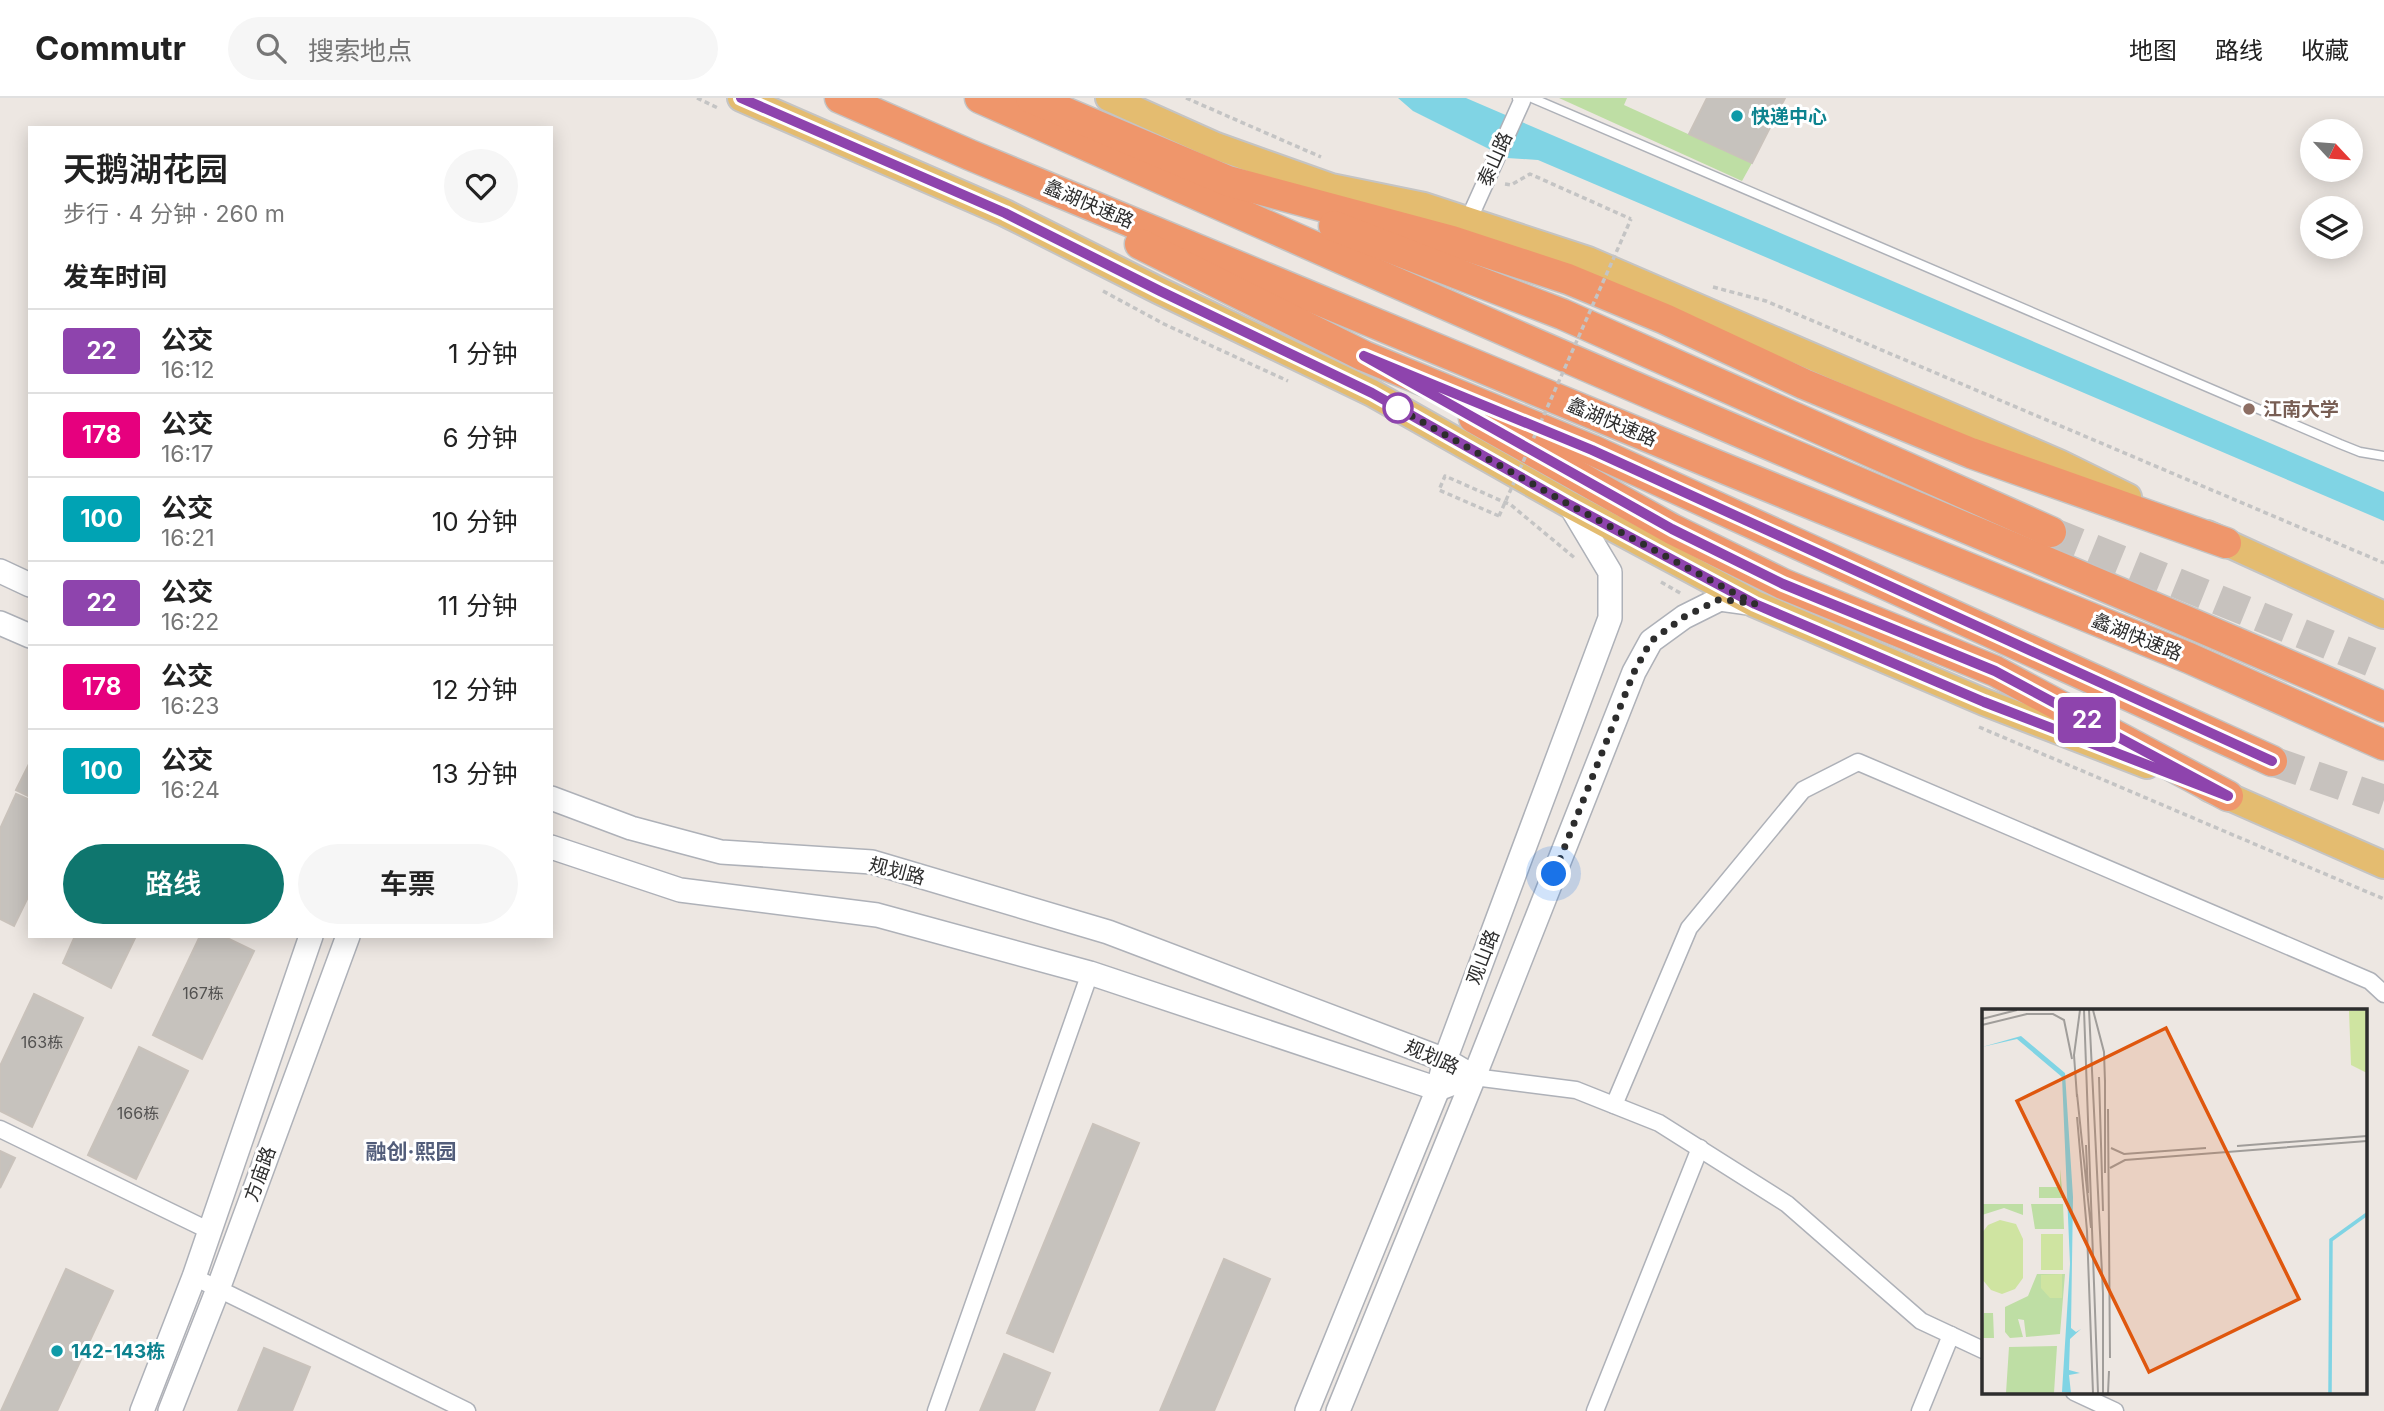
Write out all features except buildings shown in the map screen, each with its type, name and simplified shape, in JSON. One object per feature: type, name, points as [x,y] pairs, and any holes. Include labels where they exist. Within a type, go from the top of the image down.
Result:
[{"type":"highway","name":"蠡湖快速路","points":[[840,98],[970,155],[2189,658],[2384,745]]},
{"type":"highway","name":"蠡湖快速路","points":[[980,98],[1668,401],[2205,628],[2384,707]]},
{"type":"highway","points":[[1031,98],[1321,221],[1562,314],[2052,532]]},
{"type":"highway","points":[[970,155],[1157,254],[1364,356],[1672,529],[1783,584],[1995,671],[2228,796]]},
{"type":"highway","points":[[1228,181],[1452,241],[1568,279],[1665,319],[1804,384],[1971,453],[2226,543]]},
{"type":"highway","points":[[1364,356],[1592,450],[2272,761]]},
{"type":"main road","points":[[741,98],[1005,213],[1372,393],[1570,505],[1755,604],[1984,702],[2228,796],[2384,865]]},
{"type":"main road","points":[[1109,98],[1216,146],[1331,187],[1424,206],[1576,256],[1633,278],[2059,463],[2384,615]]},
{"type":"street","name":"泰山路","points":[[1468,221],[1489,170],[1525,99]]},
{"type":"street","name":"观山路","points":[[1307,1411],[1438,1089],[1445,1060],[1610,618],[1610,572],[1570,505]]},
{"type":"street","points":[[0,571],[28,583]]},
{"type":"street","name":"观山路","points":[[1338,1411],[1634,672],[1651,641],[1684,617],[1720,599],[1755,604]]},
{"type":"street","points":[[0,623],[28,635]]},
{"type":"street","points":[[1614,1105],[1689,928],[1803,790],[1858,762],[2370,981],[2384,994]]},
{"type":"street","name":"规划路","points":[[553,798],[631,828],[721,852],[872,862],[1108,932],[1445,1060],[1474,1077]]},
{"type":"street","name":"规划路","points":[[553,848],[680,890],[877,915],[1090,973],[1438,1089],[1474,1077]]},
{"type":"street","name":"方庙路","points":[[142,1411],[194,1277],[310,938]]},
{"type":"street","name":"方庙路","points":[[170,1411],[218,1289],[347,938]]},
{"type":"street","points":[[936,1411],[1090,973]]},
{"type":"street","points":[[1474,1077],[1576,1090],[1660,1123],[1787,1204],[1920,1321],[1982,1350]]},
{"type":"street","points":[[0,1129],[210,1231]]},
{"type":"street","points":[[1594,1411],[1700,1148]]},
{"type":"street","points":[[194,1277],[467,1411]]},
{"type":"street","points":[[1920,1411],[1951,1335]]},
{"type":"street","points":[[2078,1394],[2115,1411]]},
{"type":"lane","points":[[1525,99],[2340,444],[2360,452],[2384,456]]},
{"type":"path","points":[[1186,98],[1322,157]]},
{"type":"path","points":[[1489,170],[1511,185],[1530,174],[1631,219],[1499,516],[1439,490],[1445,476],[1511,506],[1572,557],[1610,572]]},
{"type":"path","points":[[1701,284],[1766,301],[2384,563]]},
{"type":"green space","points":[[1559,98],[1627,98],[1624,105],[1752,163],[1742,181]]},
{"type":"water","points":[[1398,98],[1466,98],[2384,492],[2384,521],[1538,160],[1507,158],[1413,111]]},
{"type":"tunnel","points":[[2051,532],[2384,667]]},
{"type":"tunnel","points":[[2272,761],[2384,800]]},
{"type":"bus line","name":"22","points":[[741,98],[1005,213],[1372,393],[1570,505],[1755,604],[1984,702],[2228,796],[1995,671],[1783,584],[1672,529],[1364,356],[1592,450],[2272,761]]},
{"type":"place","name":"快递中心","points":[[1737,116]]},
{"type":"place","name":"江南大学","points":[[2249,409]]},
{"type":"place","name":"142-143栋","points":[[57,1351]]},
{"type":"district","name":"融创·熙园","points":[[411,1151]]},
{"type":"route","points":[[1398,408],[1394,406],[1570,505],[1755,604],[1720,599],[1684,617],[1651,641],[1634,672],[1554,874]]}]
